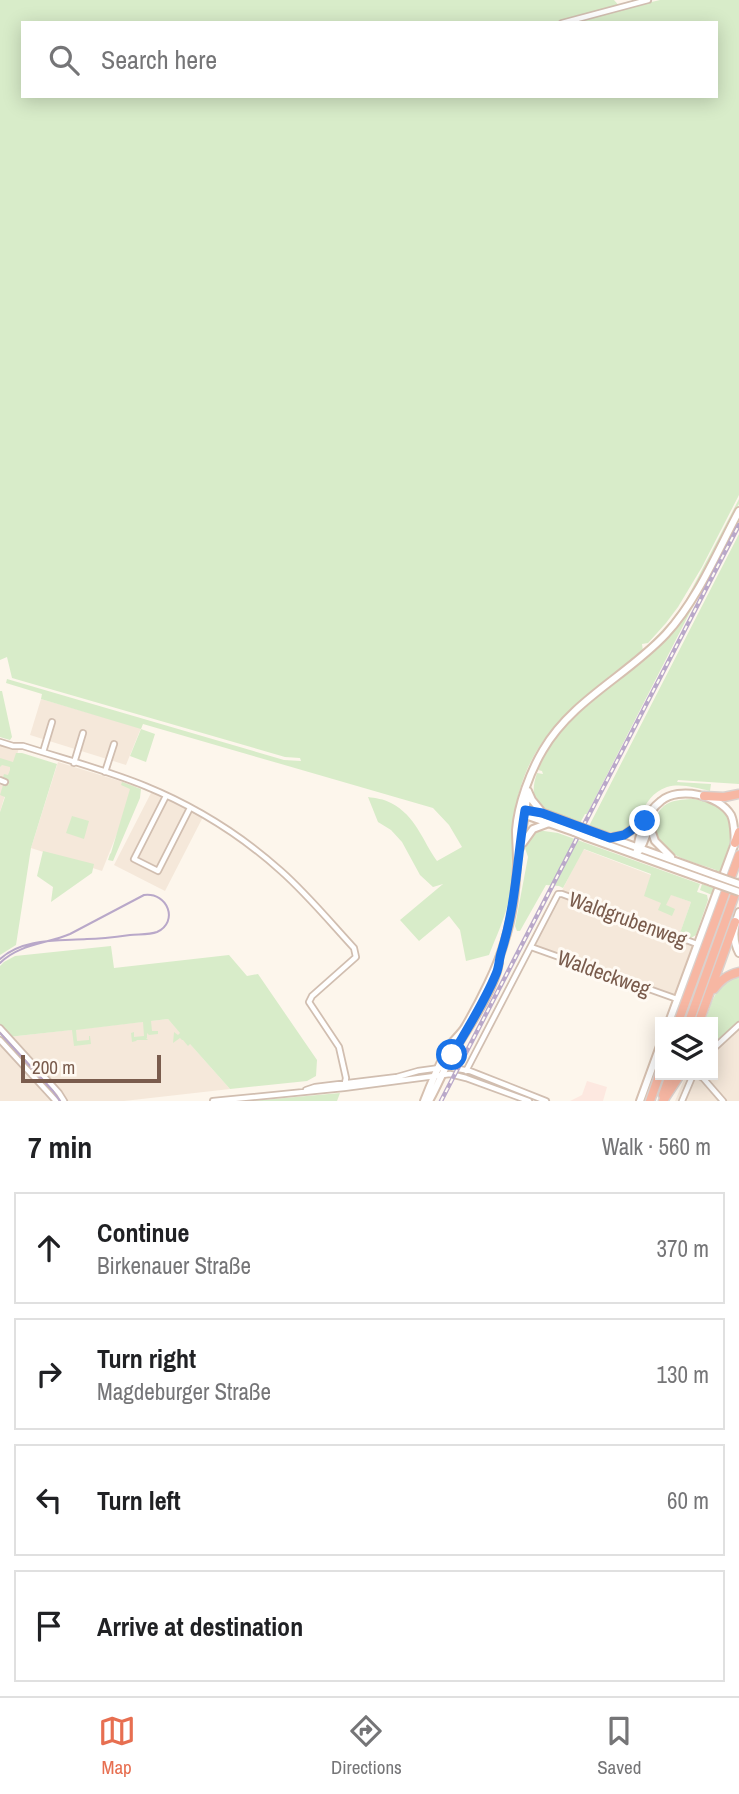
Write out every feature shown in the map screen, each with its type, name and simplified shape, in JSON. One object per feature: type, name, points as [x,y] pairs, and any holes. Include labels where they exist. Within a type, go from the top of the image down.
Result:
[{"type":"highway","points":[[704,796],[724,797],[739,794]]},
{"type":"highway","points":[[735,843],[739,832]]},
{"type":"highway","points":[[680,1017],[739,855]]},
{"type":"highway","points":[[691,1017],[739,884]]},
{"type":"highway","points":[[701,1017],[736,922]]},
{"type":"highway","points":[[708,997],[728,975],[739,972]]},
{"type":"highway","points":[[650,1101],[658,1080]]},
{"type":"highway","points":[[662,1101],[668,1080]]},
{"type":"highway","points":[[662,1101],[677,1080]]},
{"type":"main road","points":[[426,1101],[441,1071],[465,1035],[498,971],[511,921],[527,788],[542,751],[566,719],[649,650],[676,623],[698,589],[739,511]]},
{"type":"main road","points":[[527,788],[531,800],[542,813]]},
{"type":"main road","points":[[638,850],[651,812],[671,795],[704,796],[720,805],[731,816],[734,825],[735,843],[671,1017]]},
{"type":"main road","points":[[523,811],[542,813],[587,833],[675,861],[739,892]]},
{"type":"main road","points":[[523,811],[549,823],[576,829]]},
{"type":"main road","points":[[517,864],[516,831],[523,811]]},
{"type":"main road","points":[[520,848],[533,829],[549,823]]},
{"type":"main road","points":[[610,838],[624,835],[647,823]]},
{"type":"main road","points":[[647,823],[659,847],[675,861]]},
{"type":"main road","points":[[587,833],[610,838],[712,878],[739,884]]},
{"type":"main road","points":[[739,912],[734,939],[739,953]]},
{"type":"main road","points":[[640,1101],[655,1059]]},
{"type":"street","points":[[569,21],[648,0]]},
{"type":"street","points":[[43,752],[52,722]]},
{"type":"street","points":[[74,762],[83,733]]},
{"type":"street","points":[[0,742],[23,746],[132,780],[190,808],[229,831],[281,871],[307,896],[354,948],[356,957],[312,996],[309,1002],[339,1047],[346,1078],[344,1085]]},
{"type":"street","points":[[105,772],[114,744]]},
{"type":"street","points":[[166,796],[134,859],[158,871],[190,808]]},
{"type":"street","name":"Waldgrubenweg","points":[[531,947],[558,894],[697,944]]},
{"type":"street","points":[[466,1071],[531,947]]},
{"type":"street","name":"Waldeckweg","points":[[531,947],[677,999]]},
{"type":"street","points":[[718,1044],[739,1025]]},
{"type":"street","points":[[0,1028],[64,1101]]},
{"type":"street","points":[[0,1040],[56,1101]]},
{"type":"street","points":[[213,1101],[344,1085],[418,1071],[466,1071],[546,1101]]},
{"type":"street","points":[[344,1085],[409,1079],[441,1071],[529,1101]]},
{"type":"street","points":[[682,1101],[693,1080]]},
{"type":"street","points":[[705,1080],[723,1101]]},
{"type":"shaded area","points":[[41,699],[141,728],[126,765],[30,735]]},
{"type":"shaded area","points":[[0,742],[19,748],[0,812]]},
{"type":"shaded area","points":[[58,762],[136,786],[102,871],[31,848]]},
{"type":"shaded area","points":[[152,791],[203,817],[165,891],[114,865]]},
{"type":"shaded area","points":[[583,849],[651,875],[648,886],[691,902],[678,939],[694,945],[675,995],[534,946]]},
{"type":"shaded area","points":[[168,1019],[230,1089],[124,1101],[0,1101],[0,1039],[3,1041],[8,1037]]},
{"type":"shaded area","points":[[739,1020],[739,1101],[675,1101],[684,1080],[718,1080],[718,1039]]},
{"type":"shaded area","points":[[587,1081],[607,1087],[603,1101],[570,1101],[582,1095]]},
{"type":"green space","points":[[0,0],[614,0],[622,9],[660,0],[739,0],[739,495],[702,567],[666,623],[648,643],[642,644],[643,651],[559,721],[530,764],[520,789],[514,819],[509,899],[489,955],[466,961],[460,930],[449,916],[419,941],[400,920],[443,884],[433,887],[420,875],[402,842],[391,830],[378,822],[368,797],[400,808],[418,829],[437,861],[462,847],[449,825],[433,808],[143,724],[141,729],[41,699],[42,694],[6,683],[7,679],[284,760],[301,761],[300,758],[285,757],[12,678],[7,657],[0,660]]},
{"type":"green space","points":[[739,499],[739,504],[687,603],[652,643],[685,602]]},
{"type":"green space","points":[[739,534],[739,784],[678,780],[677,782],[711,784],[710,791],[694,787],[667,787],[655,793],[630,828],[621,832],[608,832],[589,826]]},
{"type":"green space","points":[[712,569],[587,814],[580,823],[543,808],[534,795],[534,786],[537,773],[543,774],[538,770],[551,743],[573,718],[659,645]]},
{"type":"green space","points":[[0,691],[12,737],[10,740],[0,737]]},
{"type":"green space","points":[[141,729],[155,734],[146,762],[130,756]]},
{"type":"green space","points":[[16,753],[57,764],[31,848],[16,945],[0,955],[0,812],[5,797],[0,795],[3,785],[0,783],[8,785],[9,782],[2,780],[4,774],[8,775],[10,767],[0,767],[0,758],[13,762]]},
{"type":"green space","points":[[122,782],[141,789],[140,798],[113,861],[108,860],[130,789],[121,785]]},
{"type":"green space","points":[[693,799],[719,807],[729,816],[731,823],[730,843],[712,895],[700,890],[702,884],[711,887],[716,870],[683,859],[665,848],[656,830],[657,816],[664,805]]},
{"type":"green space","points":[[72,816],[89,821],[84,839],[66,833]]},
{"type":"green space","points":[[537,830],[558,833],[700,884],[697,892],[707,895],[708,900],[696,935],[691,938],[680,933],[691,902],[671,895],[666,905],[675,909],[672,916],[658,910],[661,903],[644,896],[651,874],[584,849],[563,888],[546,885],[520,931],[517,931],[515,926],[528,857],[525,848],[531,835]]},
{"type":"green space","points":[[43,851],[94,864],[92,873],[51,902],[53,887],[37,876]]},
{"type":"green space","points":[[111,946],[114,968],[229,955],[247,976],[258,974],[317,1060],[316,1076],[307,1081],[230,1089],[190,1044],[188,1046],[180,1038],[173,1043],[174,1032],[178,1035],[180,1033],[168,1019],[151,1021],[152,1031],[158,1031],[158,1034],[147,1033],[148,1040],[132,1042],[131,1033],[134,1032],[134,1037],[144,1036],[143,1022],[76,1030],[77,1041],[89,1040],[90,1036],[91,1044],[74,1046],[72,1030],[8,1037],[0,1026],[0,966],[4,962],[15,956]]},
{"type":"green space","points":[[739,976],[739,1021],[718,1040],[718,1017],[707,1017],[716,994],[731,979]]},
{"type":"green space","points":[[340,1093],[337,1101],[250,1101]]},
{"type":"tram line","points":[[0,959],[19,947],[41,942],[53,941],[103,938],[154,933],[168,922],[168,909],[159,898],[144,895],[70,934],[52,940],[42,943],[33,945],[24,948],[0,963]]},
{"type":"tram line","points":[[0,1033],[60,1101]]},
{"type":"railway","points":[[441,1101],[739,525]]},
{"type":"route","points":[[452,1055],[498,971],[511,921],[525,810],[542,813],[610,838],[624,835],[645,821]]}]
